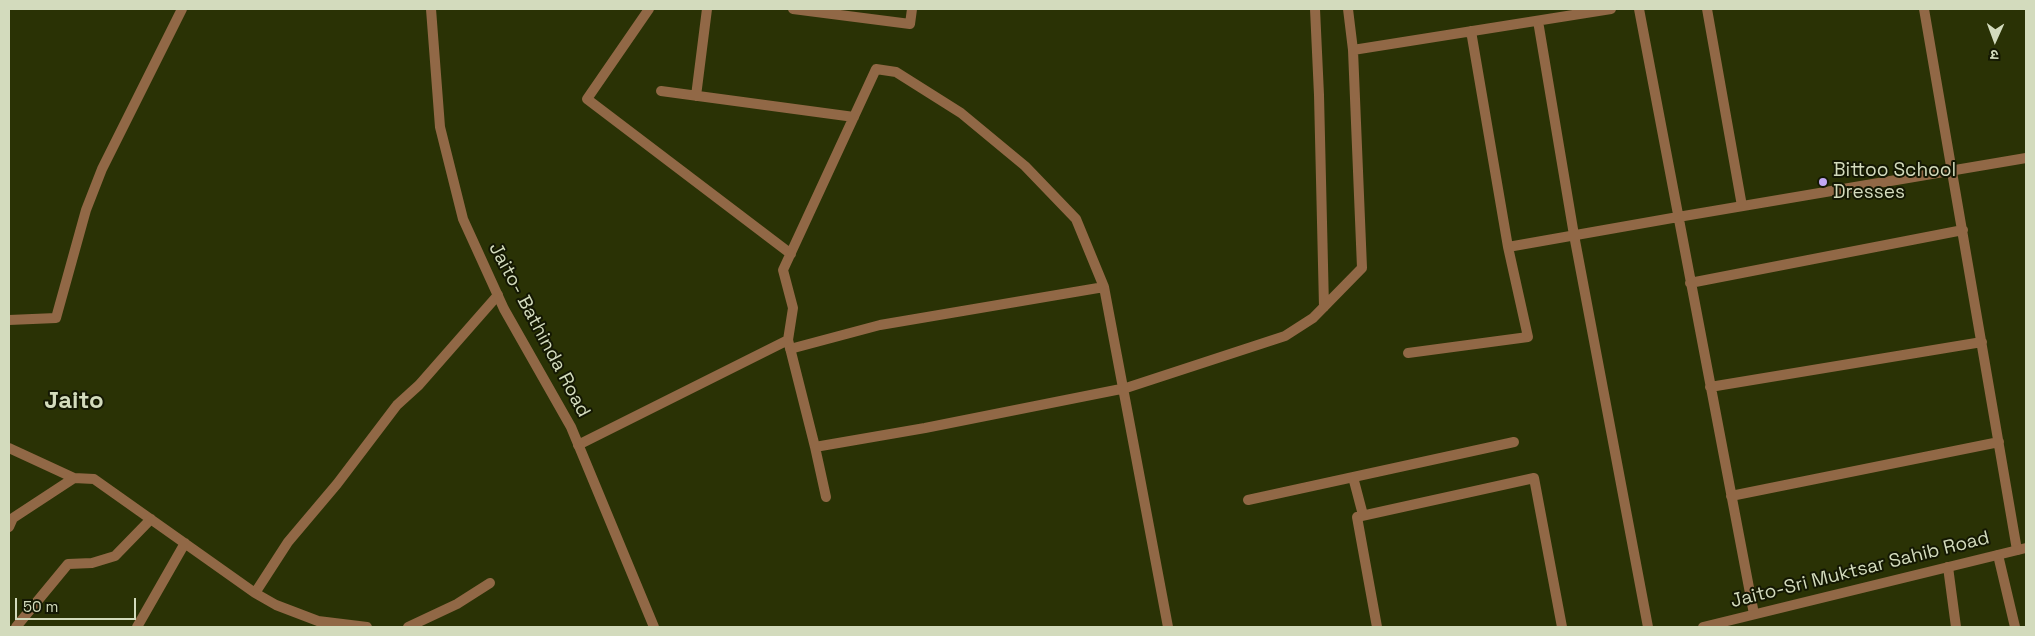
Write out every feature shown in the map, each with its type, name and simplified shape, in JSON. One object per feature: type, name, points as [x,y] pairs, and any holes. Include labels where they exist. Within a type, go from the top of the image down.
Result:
[{"type":"street","points":[[9,320],[56,318],[86,210],[102,169],[182,9]]},
{"type":"street","name":"Jaito- Bathinda Road","points":[[431,9],[440,127],[463,220],[498,295],[571,427],[654,627]]},
{"type":"street","points":[[649,9],[587,99],[791,254]]},
{"type":"street","points":[[696,96],[708,9]]},
{"type":"street","points":[[793,9],[910,24],[912,9]]},
{"type":"street","points":[[1315,9],[1320,114],[1324,307]]},
{"type":"street","points":[[815,447],[925,428],[1124,389],[1286,336],[1313,318],[1362,268],[1353,50],[1348,9]]},
{"type":"street","points":[[1353,50],[1611,9]]},
{"type":"street","points":[[1639,9],[1754,614]]},
{"type":"street","points":[[1707,9],[1742,206]]},
{"type":"street","points":[[1924,9],[1999,442],[2022,549]]},
{"type":"street","points":[[1538,20],[1574,235],[1648,627]]},
{"type":"street","points":[[1408,353],[1528,337],[1508,247],[1471,31]]},
{"type":"street","points":[[826,497],[789,344],[792,308],[783,270],[876,69],[896,72],[961,113],[1025,166],[1076,218],[1104,287],[1168,627]]},
{"type":"street","points":[[661,91],[854,117]]},
{"type":"street","points":[[1508,247],[2026,158]]},
{"type":"street","points":[[1690,283],[1963,230]]},
{"type":"street","points":[[578,446],[789,344],[880,326],[1104,287]]},
{"type":"street","points":[[255,593],[288,542],[337,484],[397,405],[419,385],[498,295]]},
{"type":"street","points":[[1710,387],[1982,342]]},
{"type":"street","points":[[1248,500],[1514,442]]},
{"type":"street","points":[[1731,496],[1999,442]]},
{"type":"street","points":[[9,448],[74,478],[94,480],[185,542],[255,593],[276,604],[318,620],[367,627]]},
{"type":"street","points":[[1352,477],[1363,516]]},
{"type":"street","points":[[9,527],[14,518],[74,478]]},
{"type":"street","points":[[1377,627],[1357,517],[1534,478],[1562,627]]},
{"type":"street","points":[[16,627],[68,564],[92,563],[115,556],[151,519]]},
{"type":"street","points":[[137,627],[185,542]]},
{"type":"street","name":"Jaito-Sri Muktsar Sahib Road","points":[[1703,627],[2022,549]]},
{"type":"street","points":[[1998,555],[2015,627]]},
{"type":"street","points":[[1948,567],[1956,627]]},
{"type":"street","points":[[408,627],[457,604],[490,583]]},
{"type":"place","name":"Bittoo School Dresses","points":[[1823,182]]},
{"type":"district","name":"Jaito","points":[[74,401]]}]
